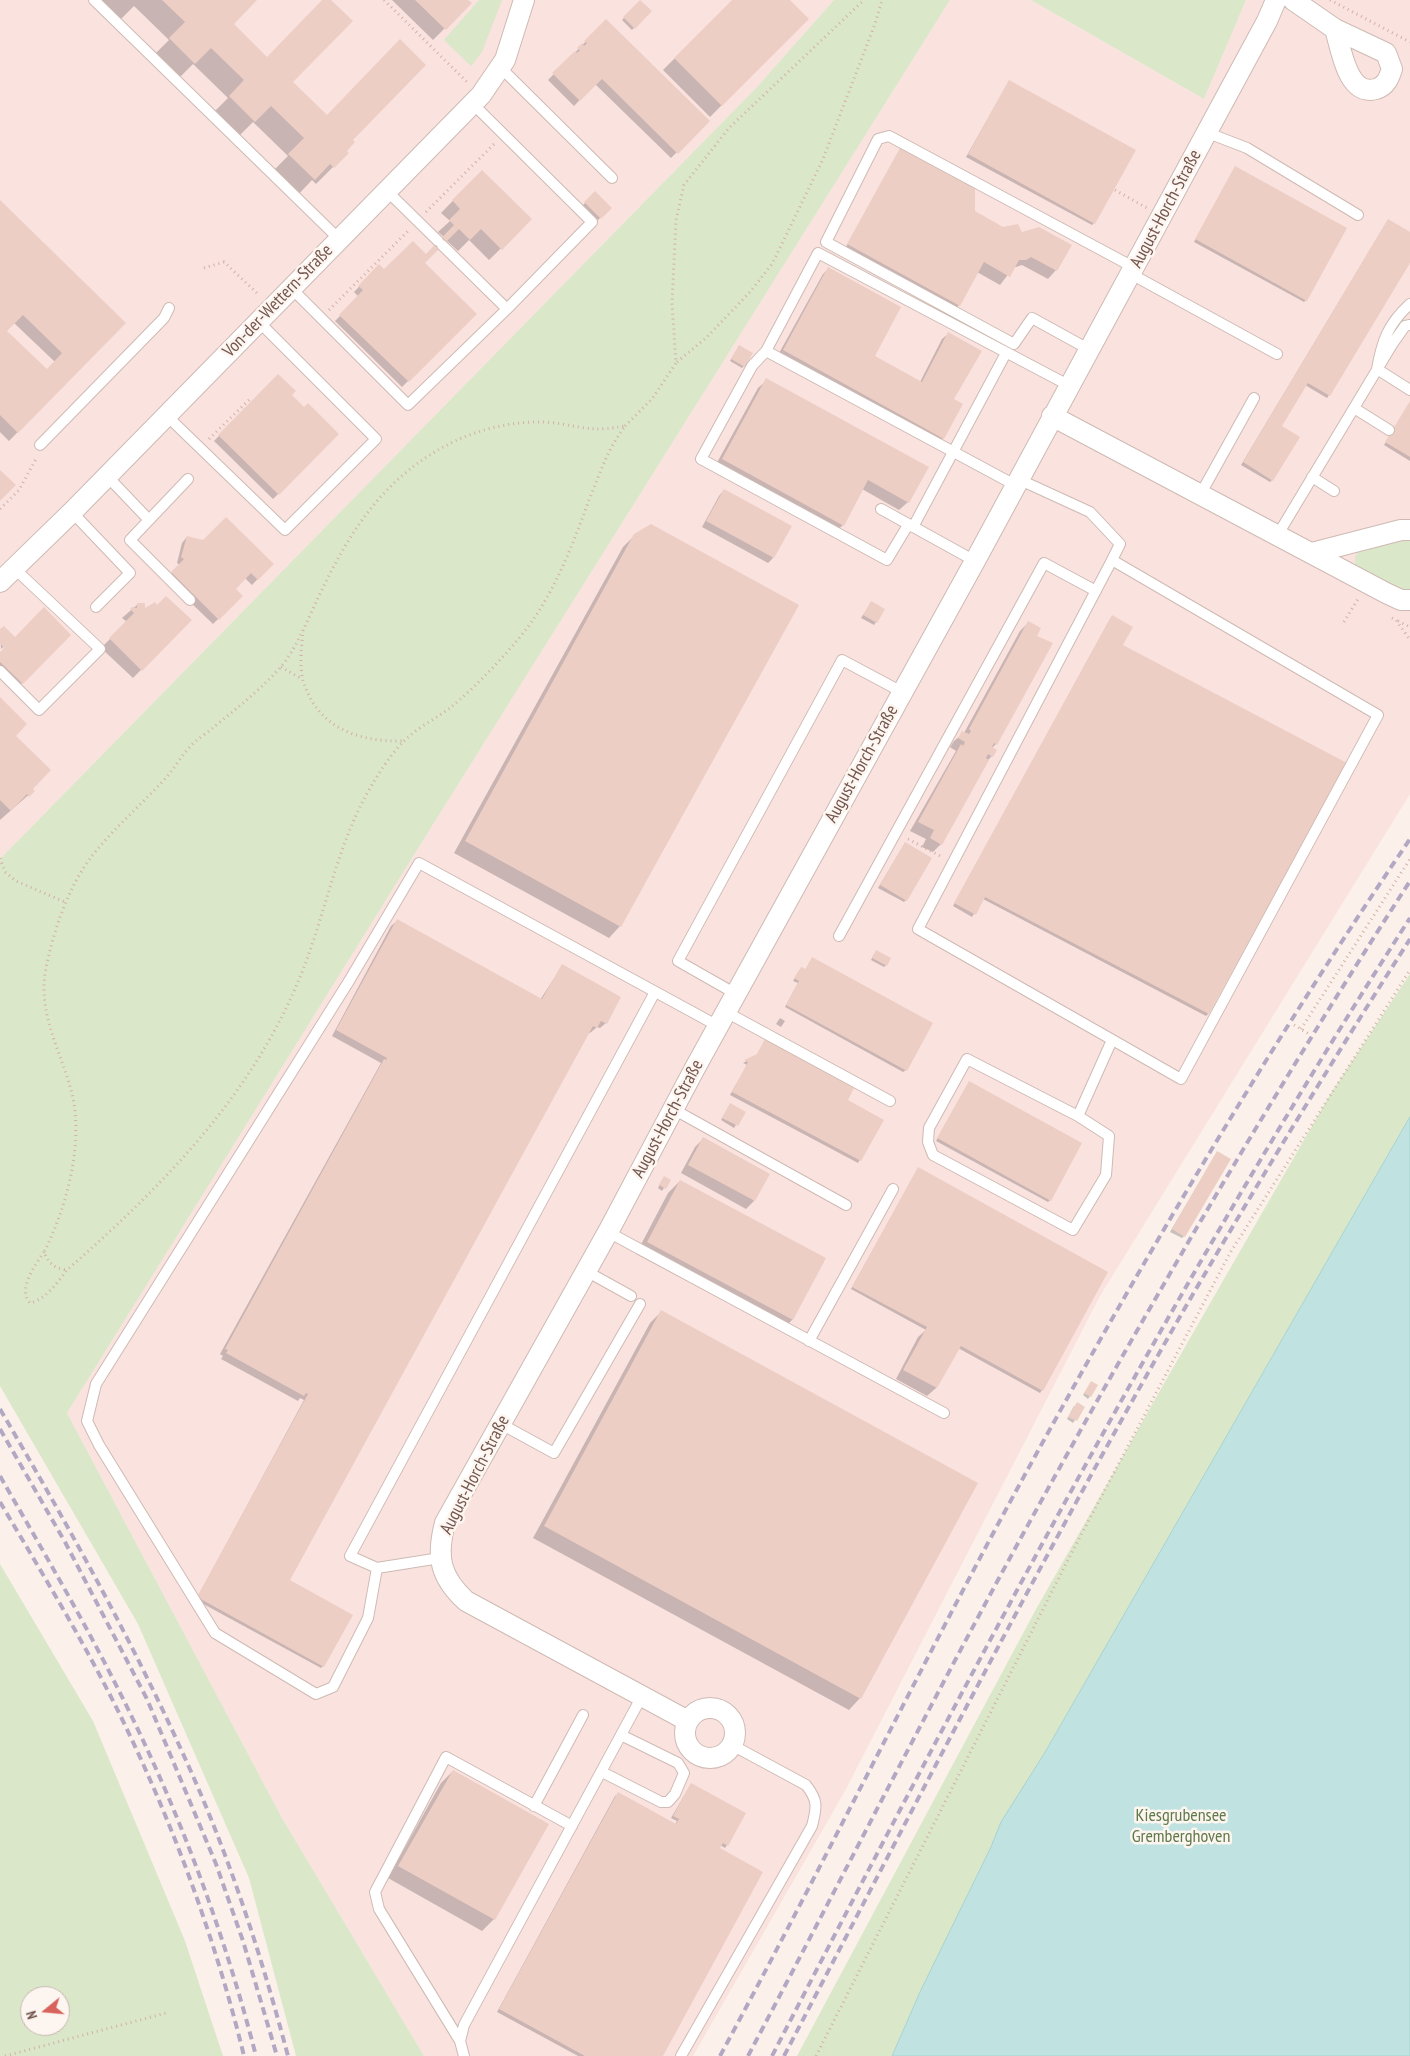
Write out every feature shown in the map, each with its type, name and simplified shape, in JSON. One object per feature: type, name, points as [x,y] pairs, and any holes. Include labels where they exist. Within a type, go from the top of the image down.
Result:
[{"type":"street","name":"Von-der-Wettern-Straße","points":[[8,576],[477,99],[505,60],[524,0]]},
{"type":"street","name":"August-Horch-Straße","points":[[688,1721],[466,1601],[452,1588],[445,1576],[440,1558],[441,1539],[445,1523],[586,1272],[722,1019],[975,561],[1016,482],[1208,133],[1271,14],[1276,0]]},
{"type":"street","points":[[1293,0],[1334,29]]},
{"type":"street","points":[[1052,416],[1386,593],[1401,600],[1410,600]]},
{"type":"street","points":[[1312,553],[1401,530],[1410,530]]},
{"type":"street","points":[[718,1709],[731,1720],[735,1728],[732,1745],[721,1756],[714,1758],[698,1756],[687,1744],[685,1728],[688,1721],[701,1710],[718,1709]]},
{"type":"lane","points":[[94,0],[339,239]]},
{"type":"lane","points":[[500,67],[612,178]]},
{"type":"lane","points":[[291,288],[408,405],[507,309],[592,222],[477,99]]},
{"type":"lane","points":[[1208,133],[1247,148],[1358,215]]},
{"type":"lane","points":[[1006,354],[954,452],[910,526],[887,560],[701,458],[752,366],[766,352],[818,253],[826,242],[878,138],[889,136],[1133,271],[1277,354]]},
{"type":"lane","points":[[387,190],[507,309]]},
{"type":"lane","points":[[826,242],[1014,344],[1032,318],[1090,350]]},
{"type":"lane","points":[[818,253],[1006,354],[1070,386]]},
{"type":"lane","points":[[1377,369],[1381,344],[1396,317],[1410,304]]},
{"type":"lane","points":[[40,445],[164,318],[169,308]]},
{"type":"lane","points":[[166,415],[285,530],[376,439],[258,322]]},
{"type":"lane","points":[[1277,536],[1377,369],[1405,326],[1410,325]]},
{"type":"lane","points":[[766,352],[954,452],[1016,482],[1090,512],[1120,544],[918,929],[1182,1079],[1378,715],[1112,560]]},
{"type":"lane","points":[[1377,369],[1410,390]]},
{"type":"lane","points":[[1200,495],[1254,398]]},
{"type":"lane","points":[[1354,408],[1389,430]]},
{"type":"lane","points":[[107,476],[149,520]]},
{"type":"lane","points":[[1312,477],[1334,491]]},
{"type":"lane","points":[[188,479],[130,540],[190,600]]},
{"type":"lane","points":[[880,510],[975,561]]},
{"type":"lane","points":[[72,512],[130,573],[96,607]]},
{"type":"lane","points":[[839,936],[1044,563],[1096,592]]},
{"type":"lane","points":[[0,672],[39,710],[100,649],[8,576]]},
{"type":"lane","points":[[736,994],[678,961],[842,660],[902,692]]},
{"type":"lane","points":[[377,1568],[368,1618],[333,1687],[316,1694],[215,1633],[104,1453],[87,1421],[96,1384],[348,982],[419,863],[655,992],[722,1019],[890,1100]]},
{"type":"lane","points":[[440,1558],[377,1568],[350,1556],[655,992]]},
{"type":"lane","points":[[1078,1116],[1112,1040]]},
{"type":"lane","points":[[967,1059],[1078,1116],[1109,1136],[1106,1175],[1073,1230],[934,1155],[928,1142],[929,1128],[967,1059]]},
{"type":"lane","points":[[673,1109],[846,1205]]},
{"type":"lane","points":[[809,1341],[893,1189]]},
{"type":"lane","points":[[608,1232],[944,1413]]},
{"type":"lane","points":[[586,1272],[630,1296]]},
{"type":"lane","points":[[501,1424],[554,1453],[640,1304]]},
{"type":"lane","points":[[460,2041],[464,2025],[642,1696]]},
{"type":"lane","points":[[534,1806],[584,1715]]},
{"type":"lane","points":[[602,1772],[661,1802],[668,1802],[683,1779],[684,1773],[678,1763],[621,1735]]},
{"type":"lane","points":[[681,2056],[812,1826],[816,1809],[814,1795],[806,1784],[732,1745]]},
{"type":"lane","points":[[464,2056],[460,2041],[379,1909],[374,1892],[446,1758],[572,1826]]},
{"type":"path","points":[[384,0],[477,99]]},
{"type":"path","points":[[676,363],[672,304],[676,220],[684,185],[728,128],[864,0]]},
{"type":"path","points":[[625,426],[601,430],[583,429],[561,424],[521,422],[457,440],[425,458],[399,478],[362,518],[333,566],[303,629],[281,667],[248,698],[188,748],[166,778],[91,856],[76,880],[52,942],[45,971],[44,996],[50,1031],[74,1100],[75,1126],[67,1192],[59,1224],[35,1266],[28,1283],[26,1293],[30,1303],[35,1302],[57,1284],[67,1270],[154,1190],[209,1129],[263,1055],[295,990],[327,903],[345,842],[363,800],[404,741],[451,706],[496,662],[534,619],[563,568],[610,446],[625,426],[652,400],[676,363],[706,338],[750,292],[772,264],[823,158],[875,24],[882,0]]},
{"type":"path","points":[[1330,0],[1410,42]]},
{"type":"path","points":[[1114,190],[1163,216]]},
{"type":"path","points":[[204,268],[224,262],[272,307]]},
{"type":"path","points":[[199,448],[251,398]]},
{"type":"path","points":[[0,509],[19,490],[30,474],[40,445]]},
{"type":"path","points":[[1344,622],[1357,598],[1365,603]]},
{"type":"path","points":[[1388,616],[1396,620],[1410,640]]},
{"type":"path","points":[[303,629],[303,679],[314,705],[324,718],[334,726],[377,742],[404,741]]},
{"type":"path","points":[[281,667],[303,679]]},
{"type":"path","points":[[896,832],[953,863]]},
{"type":"path","points":[[0,858],[4,872],[16,881],[67,903]]},
{"type":"path","points":[[1301,1029],[1410,859]]},
{"type":"path","points":[[816,2056],[1071,1554],[1230,1253],[1410,970]]},
{"type":"path","points":[[1294,1025],[1309,1034]]},
{"type":"path","points":[[44,1252],[49,1262],[56,1268],[67,1270]]},
{"type":"path","points":[[5,2056],[166,2013]]},
{"type":"shaded area","points":[[0,0],[834,0],[756,88],[0,859]]},
{"type":"shaded area","points":[[950,0],[1031,0],[1204,99],[1246,0],[1410,0],[1410,794],[1100,1296],[845,1791],[693,2056],[424,2056],[282,1818],[67,1413],[422,842]]},
{"type":"green space","points":[[479,0],[502,0],[482,52],[471,66],[444,40]]},
{"type":"green space","points":[[834,0],[950,0],[422,842],[67,1413],[282,1818],[424,2056],[296,2056],[249,1878],[138,1624],[0,1386],[0,859],[756,88]]},
{"type":"green space","points":[[1031,0],[1246,0],[1204,99]]},
{"type":"green space","points":[[1410,539],[1410,591],[1399,589],[1355,564],[1355,556],[1359,552]]},
{"type":"green space","name":"Kiesgrubensee Gremberghoven","points":[[1410,974],[1410,2056],[797,2056],[1035,1611],[1331,1093]]},
{"type":"green space","points":[[0,1564],[93,1721],[185,1941],[223,2056],[0,2056]]},
{"type":"water","name":"Kiesgrubensee Gremberghoven","points":[[1410,1117],[1410,2056],[892,2056],[920,1992],[991,1847],[1001,1822],[1044,1754]]},
{"type":"building","points":[[162,0],[257,0],[234,24],[267,57],[322,0],[331,0],[353,21],[293,82],[327,115],[400,39],[426,65],[353,140],[355,142],[347,151],[349,153],[334,168],[330,164],[315,180],[288,154],[304,138],[271,106],[255,122],[229,96],[244,80],[211,48],[195,64],[169,38],[185,22]]},
{"type":"building","points":[[415,0],[468,0],[472,3],[446,30]]},
{"type":"building","points":[[640,0],[652,11],[635,29],[623,17]]},
{"type":"building","points":[[732,0],[790,0],[809,19],[722,106],[674,58]]},
{"type":"building","points":[[606,19],[710,121],[678,154],[602,79],[580,101],[552,73],[575,51],[577,53],[580,50],[577,48],[582,43],[584,46],[587,43],[584,41]]},
{"type":"building","points":[[1009,80],[1136,150],[1095,224],[968,154]]},
{"type":"building","points":[[900,148],[975,188],[975,211],[1003,227],[1018,224],[1022,232],[1039,227],[1072,245],[1057,271],[1031,257],[1026,260],[1019,260],[1010,277],[984,262],[960,306],[847,244]]},
{"type":"building","points":[[1235,166],[1347,228],[1307,301],[1195,239]]},
{"type":"building","points":[[482,170],[532,219],[502,250],[481,229],[470,240],[459,229],[425,263],[477,314],[409,382],[339,315],[363,290],[358,286],[379,264],[384,269],[413,241],[426,254],[454,225],[449,220],[460,209],[452,200]]},
{"type":"building","points":[[595,191],[612,208],[601,219],[584,202]]},
{"type":"building","points":[[0,200],[126,323],[18,433],[0,415]],"holes":[[[23,315],[62,353],[47,369],[7,331]]]},
{"type":"building","points":[[1388,219],[1410,232],[1410,263],[1330,396],[1308,383],[1282,426],[1300,437],[1273,481],[1243,462]]},
{"type":"building","points":[[828,267],[901,307],[875,356],[922,382],[948,332],[982,351],[954,399],[963,404],[944,439],[783,350]]},
{"type":"building","points":[[739,345],[753,353],[745,367],[731,359]]},
{"type":"building","points":[[278,374],[296,391],[292,395],[304,407],[308,403],[339,434],[279,495],[218,435]]},
{"type":"building","points":[[766,378],[929,467],[909,503],[868,480],[844,526],[722,459]]},
{"type":"building","points":[[1410,401],[1410,457],[1385,442]]},
{"type":"building","points":[[0,470],[16,485],[0,501]]},
{"type":"building","points":[[724,489],[792,526],[774,558],[706,521]]},
{"type":"building","points":[[226,517],[274,564],[258,580],[251,573],[236,589],[243,596],[219,620],[171,572],[184,559],[181,557],[187,536],[203,540]]},
{"type":"building","points":[[651,524],[799,605],[621,927],[465,841],[634,534]]},
{"type":"building","points":[[166,596],[192,620],[142,671],[109,638],[134,613],[130,609],[132,607],[137,608],[137,603],[145,603],[145,608],[155,602],[157,605]]},
{"type":"building","points":[[871,601],[885,609],[877,623],[863,615]]},
{"type":"building","points":[[44,607],[71,635],[23,684],[0,662],[0,652],[4,648],[0,643],[0,629],[4,626],[15,637]]},
{"type":"building","points":[[1112,615],[1133,627],[1123,645],[1347,763],[1209,1014],[985,897],[976,915],[954,903]]},
{"type":"building","points":[[1028,621],[1041,628],[1037,636],[1053,643],[997,745],[994,743],[992,747],[997,750],[993,757],[988,754],[986,758],[989,760],[942,845],[930,838],[934,830],[918,822],[961,744],[963,746],[965,742],[958,738],[962,731],[969,734],[971,731],[969,729]]},
{"type":"building","points":[[0,697],[27,724],[16,736],[51,770],[33,789],[35,791],[29,797],[27,794],[11,811],[0,800]]},
{"type":"building","points":[[905,842],[932,858],[907,901],[880,885]]},
{"type":"building","points":[[397,919],[542,999],[562,964],[621,997],[607,1024],[601,1021],[597,1028],[593,1026],[290,1580],[353,1615],[324,1667],[197,1597],[308,1394],[306,1393],[304,1396],[226,1353],[228,1350],[225,1349],[384,1059],[386,1060],[387,1058],[336,1030]]},
{"type":"building","points":[[876,950],[891,958],[887,966],[872,958]]},
{"type":"building","points":[[812,957],[933,1023],[907,1071],[786,1005],[799,981],[794,978],[801,967],[806,969]]},
{"type":"building","points":[[765,1039],[854,1088],[848,1100],[884,1120],[861,1161],[732,1092],[748,1062],[744,1060],[757,1054]]},
{"type":"building","points":[[969,1081],[1082,1143],[1051,1201],[937,1138]]},
{"type":"building","points":[[730,1103],[746,1112],[738,1126],[722,1118]]},
{"type":"building","points":[[703,1137],[770,1174],[755,1201],[688,1165]]},
{"type":"building","points":[[1217,1151],[1231,1159],[1185,1237],[1172,1229]]},
{"type":"building","points":[[918,1167],[1108,1272],[1043,1391],[961,1346],[937,1388],[903,1370],[927,1327],[852,1287]]},
{"type":"building","points":[[664,1176],[671,1180],[666,1189],[659,1185]]},
{"type":"building","points":[[680,1180],[826,1258],[793,1320],[647,1242]]},
{"type":"building","points":[[661,1310],[978,1483],[861,1699],[544,1526]]},
{"type":"building","points":[[1091,1381],[1098,1385],[1091,1397],[1084,1393]]},
{"type":"building","points":[[1077,1402],[1085,1407],[1077,1421],[1068,1417]]},
{"type":"building","points":[[453,1770],[549,1824],[495,1920],[398,1866]]},
{"type":"building","points":[[691,1783],[746,1813],[728,1846],[723,1843],[720,1848],[763,1872],[663,2056],[585,2056],[499,2009],[618,1792],[676,1824],[679,1819],[673,1816]]},
{"type":"railway","points":[[720,2056],[997,1526],[1094,1351],[1195,1177],[1247,1092],[1354,922],[1410,839]]},
{"type":"railway","points":[[748,2056],[988,1599],[1116,1368],[1260,1122],[1410,881]]},
{"type":"railway","points":[[772,2056],[1000,1623],[1157,1337],[1323,1056],[1410,918]]},
{"type":"railway","points":[[784,2056],[982,1677],[1136,1394],[1270,1164],[1410,939]]},
{"type":"railway","points":[[0,1409],[49,1494],[119,1623],[184,1756],[229,1866],[267,1980],[288,2056]]},
{"type":"railway","points":[[0,1429],[65,1542],[147,1699],[216,1864],[243,1941],[277,2056]]},
{"type":"railway","points":[[0,1476],[101,1655],[157,1772],[196,1865],[213,1912],[256,2056]]},
{"type":"railway","points":[[0,1502],[94,1664],[141,1759],[176,1842],[207,1927],[244,2056]]}]
